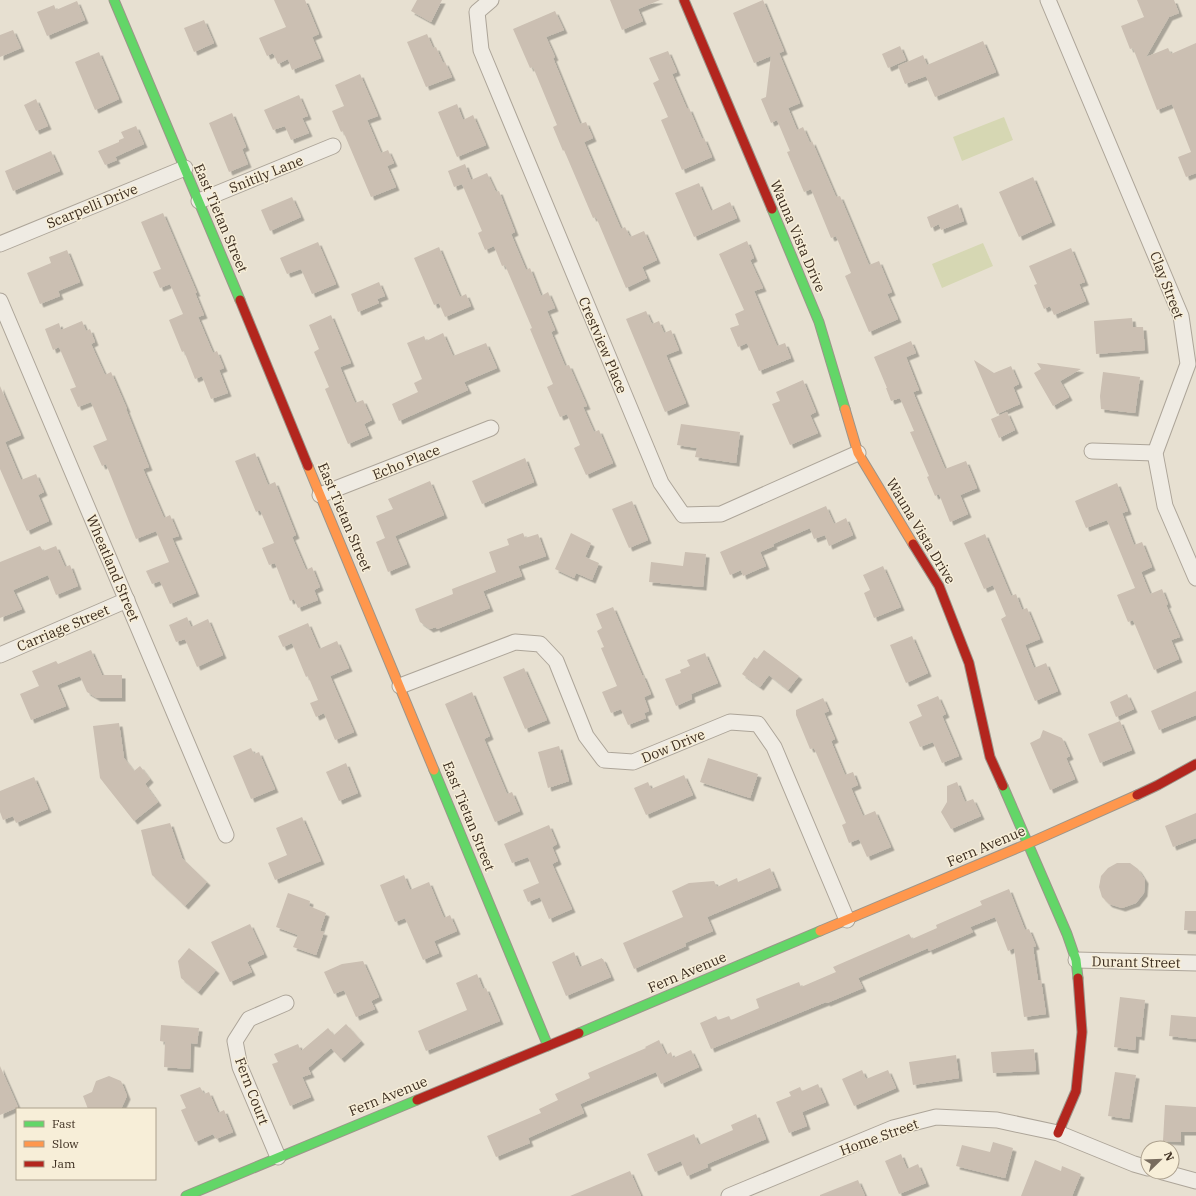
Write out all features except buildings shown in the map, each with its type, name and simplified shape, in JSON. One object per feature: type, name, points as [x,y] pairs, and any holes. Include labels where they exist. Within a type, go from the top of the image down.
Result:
[{"type":"main road","name":"East Tietan Street","points":[[114,0],[199,201],[548,1046]]},
{"type":"main road","name":"Wauna Vista Drive","points":[[684,0],[819,322],[858,452],[939,586],[969,663],[990,757],[1067,934],[1076,960],[1082,1032],[1076,1091],[1058,1133]]},
{"type":"main road","name":"Fern Avenue","points":[[186,1196],[548,1046],[1027,844],[1158,785],[1196,764]]},
{"type":"street","name":"Crestview Place","points":[[491,0],[477,12],[481,50],[661,484],[683,515],[721,514],[858,452]]},
{"type":"street","name":"Clay Street","points":[[1048,0],[1181,316],[1192,365],[1155,453]]},
{"type":"street","name":"Snitily Lane","points":[[199,201],[333,146]]},
{"type":"street","name":"Scarpelli Drive","points":[[0,244],[185,168]]},
{"type":"street","name":"Wheatland Street","points":[[0,301],[226,835]]},
{"type":"street","name":"Echo Place","points":[[320,495],[491,428]]},
{"type":"street","points":[[1092,451],[1155,453],[1165,506],[1196,578]]},
{"type":"street","name":"Carriage Street","points":[[0,655],[127,600]]},
{"type":"street","name":"Dow Drive","points":[[400,686],[515,642],[540,644],[556,661],[586,736],[604,760],[633,762],[730,722],[758,724],[774,747],[847,920]]},
{"type":"street","name":"Durant Street","points":[[1076,960],[1196,963]]},
{"type":"street","name":"Fern Court","points":[[278,1157],[240,1067],[235,1041],[249,1019],[286,1003]]},
{"type":"street","name":"Home Street","points":[[729,1196],[893,1128],[936,1117],[997,1120],[1058,1133],[1140,1166]]},
{"type":"street","points":[[1180,1176],[1196,1181]]},
{"type":"green space","points":[[1004,117],[1013,140],[962,161],[953,137]]},
{"type":"green space","points":[[983,243],[993,266],[942,288],[932,264]]},
{"type":"traffic: fast","points":[[114,0],[240,300]]},
{"type":"traffic: fast","points":[[772,209],[819,322],[845,409]]},
{"type":"traffic: fast","points":[[434,770],[548,1046]]},
{"type":"traffic: fast","points":[[1003,786],[1067,934],[1076,960],[1078,978]]},
{"type":"traffic: fast","points":[[579,1033],[820,931]]},
{"type":"traffic: fast","points":[[186,1196],[417,1100]]},
{"type":"traffic: slow","points":[[845,409],[858,453],[913,544]]},
{"type":"traffic: slow","points":[[308,466],[434,770]]},
{"type":"traffic: slow","points":[[820,931],[1027,844],[1137,795]]},
{"type":"traffic: jam","points":[[684,0],[772,209]]},
{"type":"traffic: jam","points":[[240,300],[308,466]]},
{"type":"traffic: jam","points":[[913,544],[939,586],[969,663],[990,757],[1003,786]]},
{"type":"traffic: jam","points":[[1137,795],[1196,764]]},
{"type":"traffic: jam","points":[[1058,1133],[1076,1091],[1082,1032],[1078,978]]},
{"type":"traffic: jam","points":[[417,1100],[579,1033]]}]
